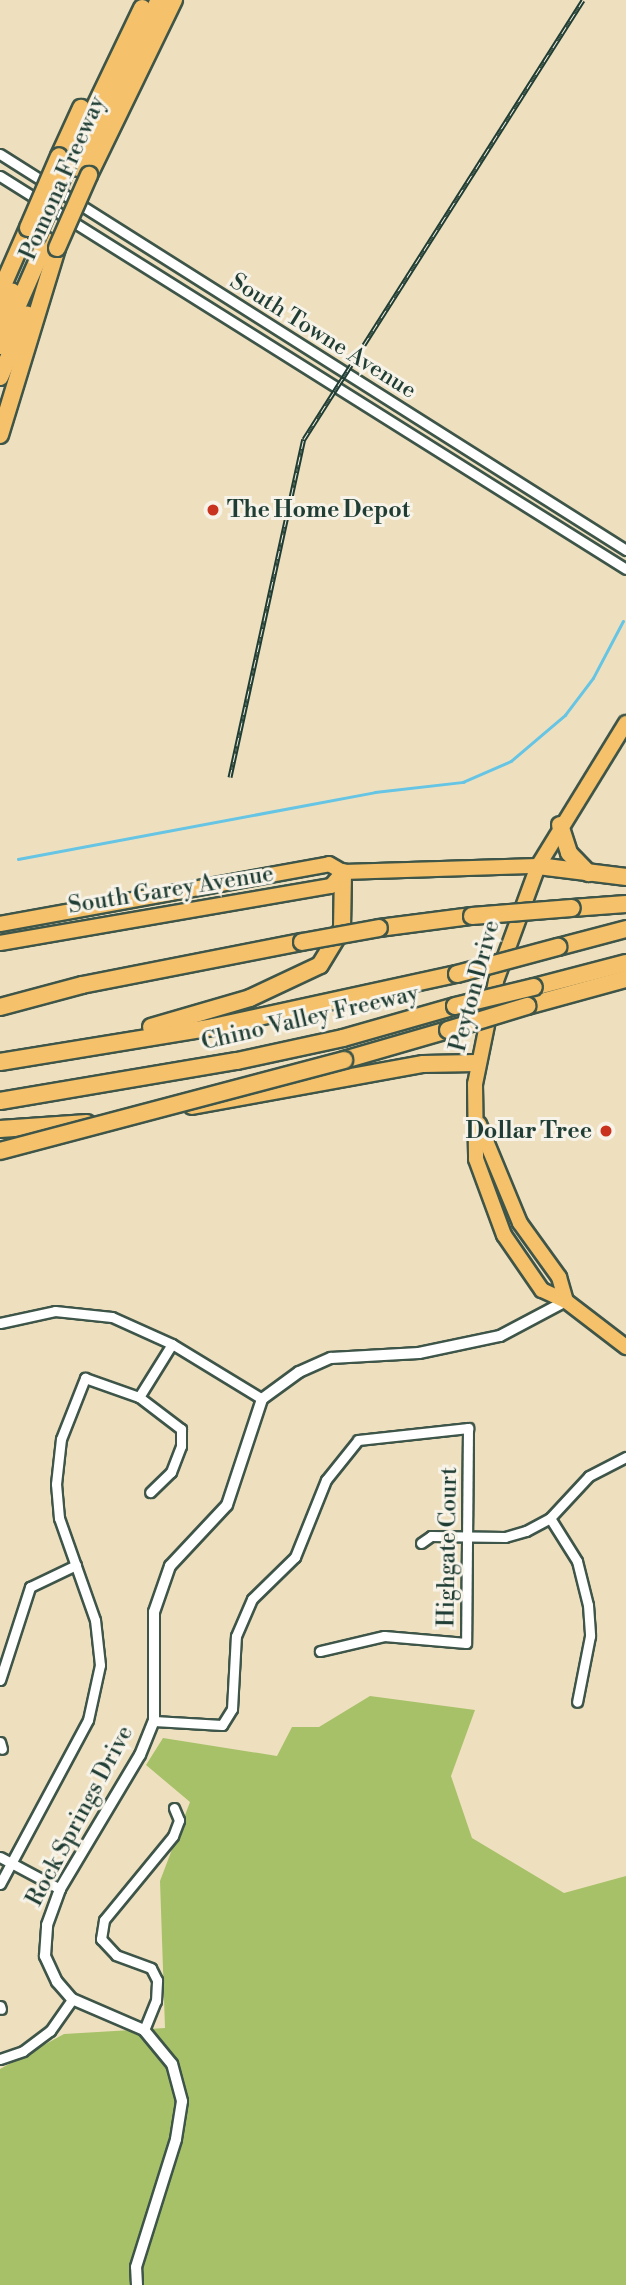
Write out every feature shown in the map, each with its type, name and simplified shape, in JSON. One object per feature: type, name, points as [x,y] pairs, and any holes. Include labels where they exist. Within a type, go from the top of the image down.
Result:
[{"type":"highway","name":"Pomona Freeway","points":[[0,292],[42,238],[74,165],[136,0]]},
{"type":"highway","points":[[74,165],[147,0]]},
{"type":"highway","points":[[74,165],[159,0]]},
{"type":"highway","name":"Pomona Freeway","points":[[0,377],[42,238],[74,165],[174,0]]},
{"type":"highway","points":[[0,273],[42,238]]},
{"type":"highway","points":[[0,319],[42,238]]},
{"type":"highway","points":[[0,346],[42,238]]},
{"type":"highway","points":[[0,435],[42,238]]},
{"type":"highway","points":[[560,825],[569,853],[588,873]]},
{"type":"highway","points":[[538,866],[626,877]]},
{"type":"highway","points":[[71,1050],[214,1010],[313,970],[331,952],[342,929],[343,872]]},
{"type":"highway","points":[[0,1007],[82,985],[379,928],[472,916],[626,904]]},
{"type":"highway","name":"Chino Valley Freeway","points":[[0,1062],[213,1027],[457,974],[626,929]]},
{"type":"highway","name":"Chino Valley Freeway","points":[[0,1101],[237,1061],[343,1038],[455,1006],[626,963]]},
{"type":"highway","points":[[0,1151],[344,1060],[626,979]]},
{"type":"highway","points":[[0,1129],[99,1122],[423,1064],[477,1063]]},
{"type":"main road","name":"Peyton Drive","points":[[626,723],[560,825],[538,866],[496,981],[477,1063],[476,1159],[504,1235],[542,1290],[566,1301],[626,1347]]},
{"type":"main road","name":"South Garey Avenue","points":[[0,923],[329,864],[343,872],[538,866]]},
{"type":"main road","name":"South Garey Avenue","points":[[0,943],[331,886],[343,872]]},
{"type":"main road","name":"Peyton Drive","points":[[478,1121],[520,1223],[559,1277],[566,1301]]},
{"type":"street","name":"South Towne Avenue","points":[[0,154],[626,550]]},
{"type":"street","name":"South Towne Avenue","points":[[0,176],[626,569]]},
{"type":"street","points":[[0,1323],[55,1311],[112,1317],[172,1344],[262,1399],[299,1372],[331,1358],[461,1347],[500,1336],[566,1301]]},
{"type":"street","points":[[139,1397],[172,1344]]},
{"type":"street","points":[[0,1885],[88,1720],[100,1665],[95,1620],[59,1518],[56,1484],[61,1439],[85,1378],[139,1397],[181,1429],[181,1446],[171,1472],[150,1492]]},
{"type":"street","name":"Rock Springs Drive","points":[[72,1999],[57,1982],[45,1956],[47,1925],[60,1889],[140,1755],[154,1721],[154,1612],[170,1566],[227,1505],[262,1399]]},
{"type":"street","name":"Highgate Court","points":[[154,1721],[222,1725],[232,1709],[236,1636],[253,1599],[295,1557],[326,1480],[358,1440],[468,1428],[466,1643],[384,1636],[320,1651]]},
{"type":"street","points":[[421,1544],[431,1536],[505,1537],[550,1518],[589,1476],[626,1457]]},
{"type":"street","points":[[550,1518],[577,1561],[588,1605],[590,1636],[577,1702]]},
{"type":"street","points":[[0,1680],[1,1662],[30,1587],[76,1565]]},
{"type":"street","points":[[144,2030],[156,2001],[157,1980],[151,1968],[116,1955],[101,1939],[104,1920],[173,1836],[179,1820],[174,1808]]},
{"type":"street","points":[[0,1857],[60,1889]]},
{"type":"street","points":[[0,2059],[23,2051],[50,2031],[72,1999],[144,2030],[173,2064],[183,2101],[176,2139],[136,2267],[137,2285]]},
{"type":"green space","points":[[370,1696],[475,1710],[451,1776],[472,1838],[564,1893],[626,1876],[626,2285],[0,2285],[0,2069],[64,2034],[165,2028],[160,1881],[190,1802],[146,1765],[163,1738],[277,1756],[292,1727],[319,1727]]},
{"type":"waterway","points":[[18,859],[375,792],[463,782],[511,761],[565,715],[593,678],[623,621]]},
{"type":"railway","points":[[230,777],[304,439],[583,0]]},
{"type":"place","name":"The Home Depot","points":[[213,510]]},
{"type":"place","name":"Dollar Tree","points":[[606,1131]]}]
